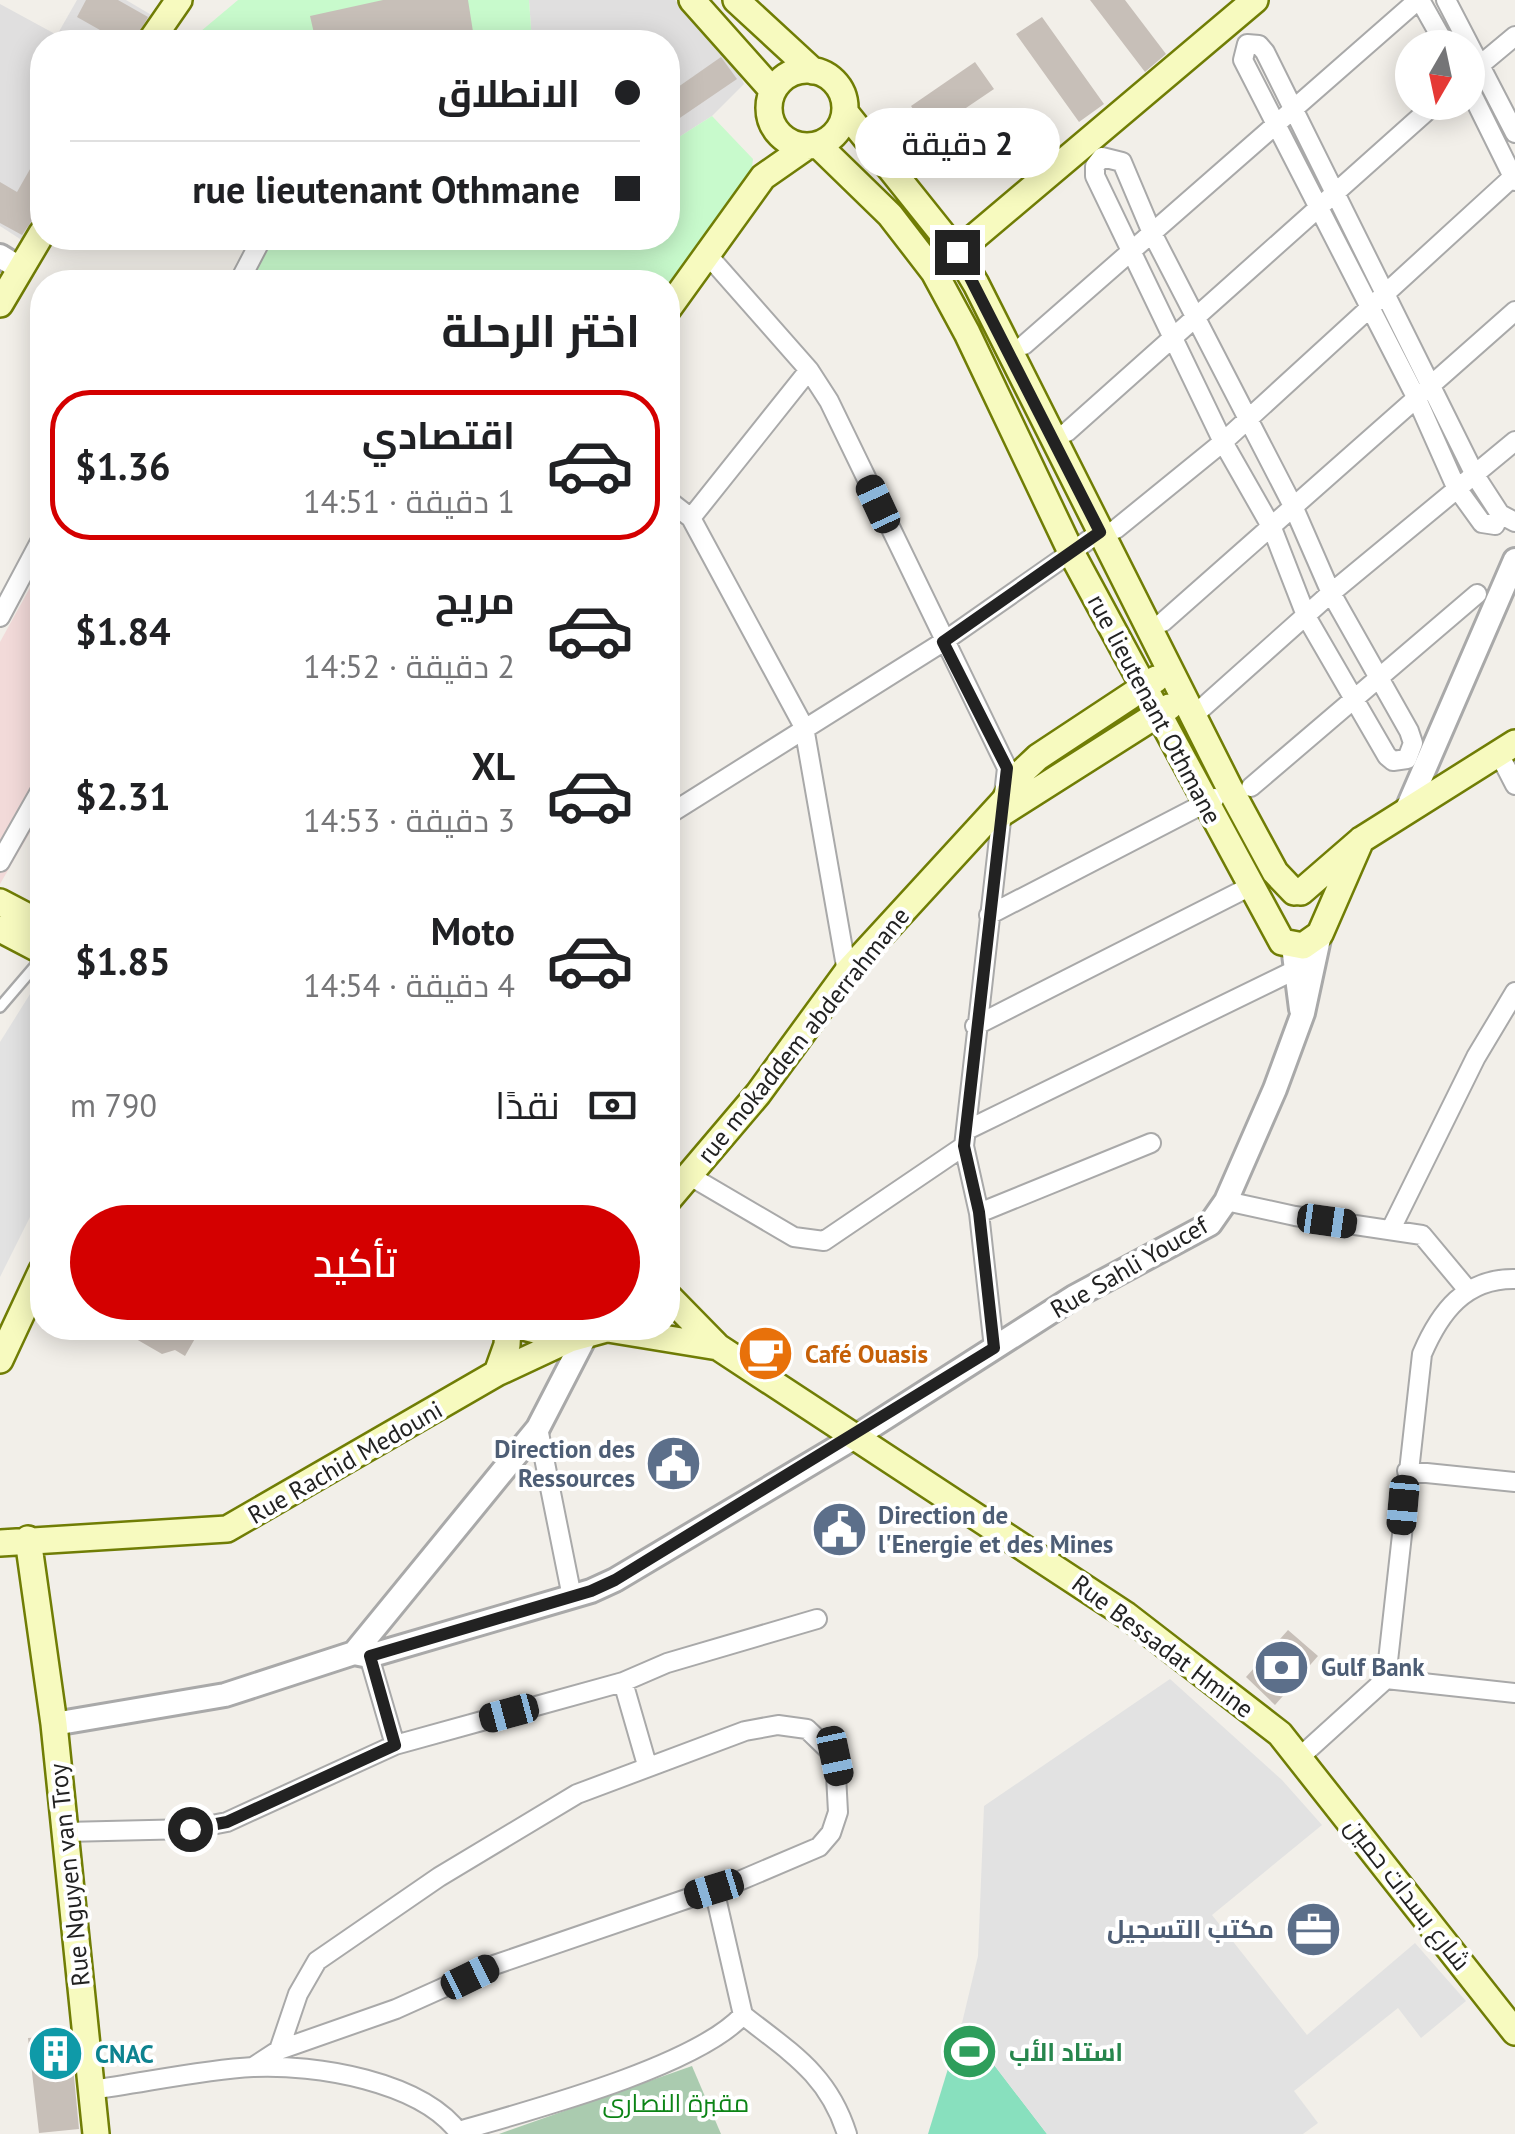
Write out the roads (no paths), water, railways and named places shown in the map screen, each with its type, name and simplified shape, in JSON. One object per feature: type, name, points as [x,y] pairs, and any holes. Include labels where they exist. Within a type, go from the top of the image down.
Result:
[{"type":"main road","points":[[158,30],[179,0]]},
{"type":"main road","points":[[692,0],[773,91]]},
{"type":"main road","points":[[680,291],[763,177],[839,129],[845,112],[840,90],[736,0]]},
{"type":"main road","points":[[934,272],[1256,0]]},
{"type":"main road","points":[[812,146],[782,138],[774,128],[768,105],[773,91],[794,72],[814,71]]},
{"type":"main road","name":"rue lieutenant Othmane","points":[[845,112],[957,252],[1108,531],[1169,670],[1240,788],[1275,872],[1298,892]]},
{"type":"main road","points":[[763,177],[774,128]]},
{"type":"main road","name":"rue lieutenant Othmane","points":[[812,146],[890,215],[934,272],[968,332],[1072,554],[1270,922]]},
{"type":"main road","points":[[0,304],[10,262],[30,244]]},
{"type":"main road","name":"rue mokaddem abderrahmane","points":[[1003,808],[1020,774],[1038,758],[1169,670]]},
{"type":"main road","name":"rue mokaddem abderrahmane","points":[[680,1187],[847,972],[978,826],[1158,714],[1192,704]]},
{"type":"main road","points":[[1362,840],[1322,927],[1313,942],[1293,959],[1270,922],[1276,902],[1298,892],[1362,840],[1407,809],[1507,748]]},
{"type":"main road","points":[[1298,892],[1318,902],[1322,927]]},
{"type":"main road","points":[[0,902],[30,918]]},
{"type":"main road","points":[[0,929],[30,948]]},
{"type":"main road","points":[[0,1360],[30,1296]]},
{"type":"main road","name":"Rue Bessadat Hmine","points":[[680,1308],[718,1347],[1126,1614],[1280,1734],[1301,1756]]},
{"type":"main road","points":[[497,1373],[505,1340]]},
{"type":"main road","name":"Rue Rachid Medouni","points":[[0,1544],[28,1539],[227,1529],[497,1373],[576,1340]]},
{"type":"main road","name":"Rue Bessadat Hmine","points":[[656,1340],[718,1347]]},
{"type":"main road","points":[[0,1526],[28,1539]]},
{"type":"main road","name":"Rue Nguyen van Troy","points":[[28,1539],[42,1616],[96,2134]]},
{"type":"main road","name":"شارع بسدات حمين","points":[[1301,1756],[1515,2032]]},
{"type":"street","points":[[1024,346],[1419,0],[1436,30]]},
{"type":"street","points":[[1446,0],[1457,30]]},
{"type":"street","points":[[1485,61],[1515,36]]},
{"type":"street","points":[[1247,44],[1266,52],[1293,108],[1338,191],[1476,476],[1507,518],[1496,525],[1482,523],[1456,487],[1416,396],[1243,60],[1247,44]]},
{"type":"street","points":[[1485,89],[1515,134]]},
{"type":"street","points":[[1067,432],[1417,120]]},
{"type":"street","points":[[680,807],[943,642],[1108,531],[1223,442],[1514,178],[1485,120]]},
{"type":"street","points":[[1102,157],[1122,162],[1152,234],[1292,506],[1330,593],[1409,731],[1412,743],[1407,759],[1393,761],[1387,756],[1358,699],[1307,618],[1272,528],[1223,442],[1095,176],[1095,166],[1102,157]]},
{"type":"street","points":[[705,252],[809,370],[829,402],[1007,768],[975,1026],[966,1138],[979,1212],[994,1348]]},
{"type":"street","points":[[1164,622],[1515,311]]},
{"type":"street","points":[[691,518],[809,370]]},
{"type":"street","points":[[1192,704],[1307,618],[1330,593],[1515,441]]},
{"type":"street","points":[[680,509],[691,518],[804,728],[847,972]]},
{"type":"street","points":[[1407,809],[1515,560]]},
{"type":"street","points":[[0,617],[30,565]]},
{"type":"street","points":[[989,915],[1240,788],[1358,699],[1477,594]]},
{"type":"street","points":[[1507,748],[1515,785]]},
{"type":"street","points":[[0,862],[30,809]]},
{"type":"street","points":[[975,1026],[1251,886]]},
{"type":"street","name":"Rue Sahli Youcef","points":[[54,1724],[225,1694],[572,1596],[615,1580],[855,1437],[1074,1298],[1210,1224],[1226,1201],[1260,1129],[1302,1013],[1322,927]]},
{"type":"street","points":[[690,1176],[794,1237],[824,1241],[966,1138],[1293,959],[1302,1013]]},
{"type":"street","points":[[1392,1228],[1476,1058],[1515,992]]},
{"type":"street","points":[[979,1212],[1151,1143]]},
{"type":"street","points":[[1226,1201],[1295,1216],[1392,1228],[1432,1241],[1466,1289]]},
{"type":"street","points":[[1301,1756],[1386,1679],[1406,1470],[1422,1354],[1434,1325],[1466,1289],[1511,1275]]},
{"type":"street","points":[[395,1745],[362,1654],[538,1428],[589,1340]]},
{"type":"street","points":[[538,1428],[572,1596]]},
{"type":"street","points":[[1406,1470],[1515,1482]]},
{"type":"street","points":[[65,1832],[190,1829],[227,1822],[395,1745],[623,1682],[666,1662],[817,1619]]},
{"type":"street","points":[[1386,1679],[1515,1693]]},
{"type":"street","points":[[623,1682],[647,1766]]},
{"type":"street","points":[[253,2067],[279,2050],[383,2014],[494,1965],[808,1852],[831,1834],[839,1796],[835,1756],[807,1729],[778,1725],[745,1731],[577,1794],[516,1828],[318,1961],[298,1994],[279,2050]]},
{"type":"street","points":[[714,1889],[744,2015],[825,2084],[837,2102],[848,2134]]},
{"type":"street","points":[[91,2090],[253,2067],[314,2070],[407,2092],[436,2108],[459,2133],[698,2049],[725,2033],[744,2015]]},
{"type":"lane","points":[[0,1007],[30,970]]},
{"type":"place","name":"Café Ouasis","points":[[766,1354]]},
{"type":"place","name":"Direction des Ressources","points":[[674,1463]]},
{"type":"place","name":"Direction de l'Energie et des Mines","points":[[839,1529]]},
{"type":"place","name":"Gulf Bank","points":[[1282,1667]]},
{"type":"place","name":"مكتب التسجيل","points":[[1313,1929]]},
{"type":"place","name":"استاد الأب","points":[[970,2052]]},
{"type":"place","name":"CNAC","points":[[56,2054]]},
{"type":"park label","name":"مقبرة النصارى","points":[[676,2103]]}]
